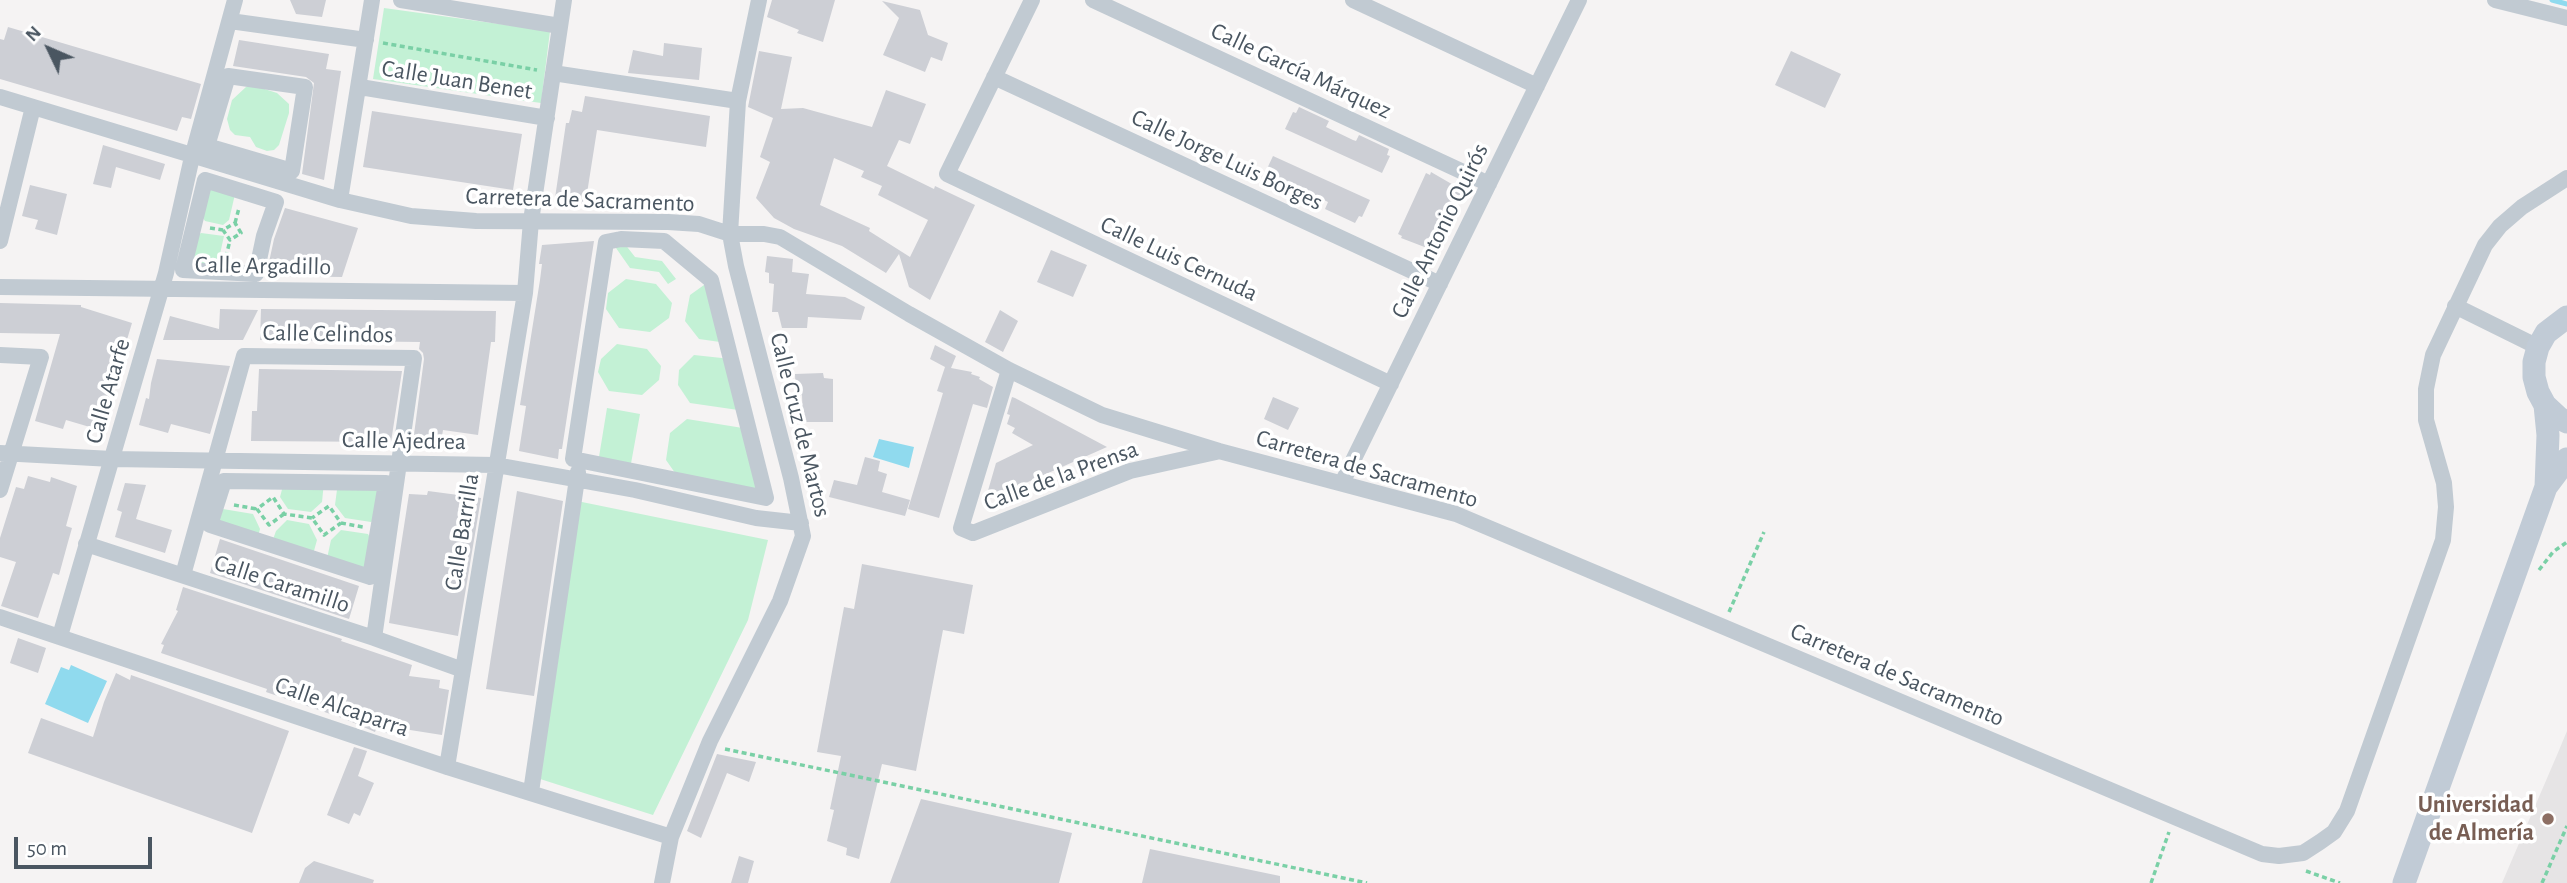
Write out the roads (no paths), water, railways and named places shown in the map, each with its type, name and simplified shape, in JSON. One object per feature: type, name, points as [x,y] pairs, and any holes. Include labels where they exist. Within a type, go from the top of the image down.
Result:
[{"type":"street","name":"Calle Atarfe","points":[[60,636],[161,288],[192,157],[235,0]]},
{"type":"street","points":[[340,200],[372,0]]},
{"type":"street","points":[[401,0],[560,26]]},
{"type":"street","name":"Calle Barrilla","points":[[447,767],[525,293],[531,221],[564,0]]},
{"type":"street","points":[[994,77],[1032,0]]},
{"type":"street","name":"Calle García Márquez","points":[[1093,0],[1489,184]]},
{"type":"street","points":[[1353,0],[1536,86]]},
{"type":"street","name":"Calle Antonio Quirós","points":[[1342,483],[1579,0]]},
{"type":"street","points":[[2495,0],[2567,18]]},
{"type":"street","name":"Calle Cruz de Martos","points":[[662,883],[671,837],[709,746],[780,601],[803,536],[730,234],[738,101],[754,1]]},
{"type":"street","points":[[230,21],[366,40]]},
{"type":"street","points":[[553,73],[738,101]]},
{"type":"street","points":[[228,76],[305,87],[292,171],[207,146],[228,76]]},
{"type":"street","name":"Calle Luis Cernuda","points":[[994,77],[947,174],[1391,384]]},
{"type":"street","name":"Calle Jorge Luis Borges","points":[[994,77],[1440,284]]},
{"type":"street","name":"Calle Juan Benet","points":[[360,88],[547,118]]},
{"type":"street","name":"Carretera de Sacramento","points":[[0,97],[340,200],[411,216],[476,221],[699,224],[730,234],[780,237],[1009,370],[1102,415],[1219,451],[1455,513],[2262,854],[2279,856],[2303,853],[2320,842],[2334,832],[2347,811],[2443,540],[2446,507],[2444,484],[2426,420],[2426,388],[2433,355],[2485,245],[2500,226],[2522,207],[2567,178]]},
{"type":"street","points":[[0,242],[6,185],[33,107]]},
{"type":"street","points":[[205,180],[276,202],[264,236],[256,274],[183,270],[205,180]]},
{"type":"street","points":[[531,792],[614,221]]},
{"type":"street","points":[[579,461],[766,498],[711,280],[664,241],[611,241]]},
{"type":"street","name":"Calle Argadillo","points":[[0,287],[525,293]]},
{"type":"street","points":[[2455,306],[2538,347]]},
{"type":"street","points":[[2567,317],[2546,333],[2534,362],[2534,377],[2545,405],[2558,418],[2567,422]]},
{"type":"street","points":[[0,355],[41,357],[6,454],[0,490]]},
{"type":"street","name":"Calle Celindos","points":[[216,461],[244,356],[414,358],[401,464]]},
{"type":"street","name":"Calle de la Prensa","points":[[1009,370],[961,528],[973,533],[1130,471],[1219,451]]},
{"type":"street","points":[[2545,405],[2548,435],[2546,487]]},
{"type":"street","name":"Calle Ajedrea","points":[[6,454],[113,459],[496,466],[635,490],[756,518],[801,523]]},
{"type":"street","points":[[2404,883],[2546,487],[2567,459]]},
{"type":"street","points":[[183,575],[216,461]]},
{"type":"street","points":[[374,638],[401,464]]},
{"type":"street","points":[[224,481],[386,483],[370,578],[210,525],[224,481]]},
{"type":"street","name":"Calle Caramillo","points":[[86,544],[374,638],[463,670]]},
{"type":"street","name":"Calle Alcaparra","points":[[0,617],[447,767],[671,837]]},
{"type":"water","points":[[879,439],[914,447],[909,468],[873,457]]},
{"type":"water","points":[[71,665],[107,681],[88,723],[45,704],[61,667],[69,670]]},
{"type":"waterway","points":[[2552,0],[2567,4]]},
{"type":"place","name":"Universidad de Almería","points":[[2548,819]]}]
